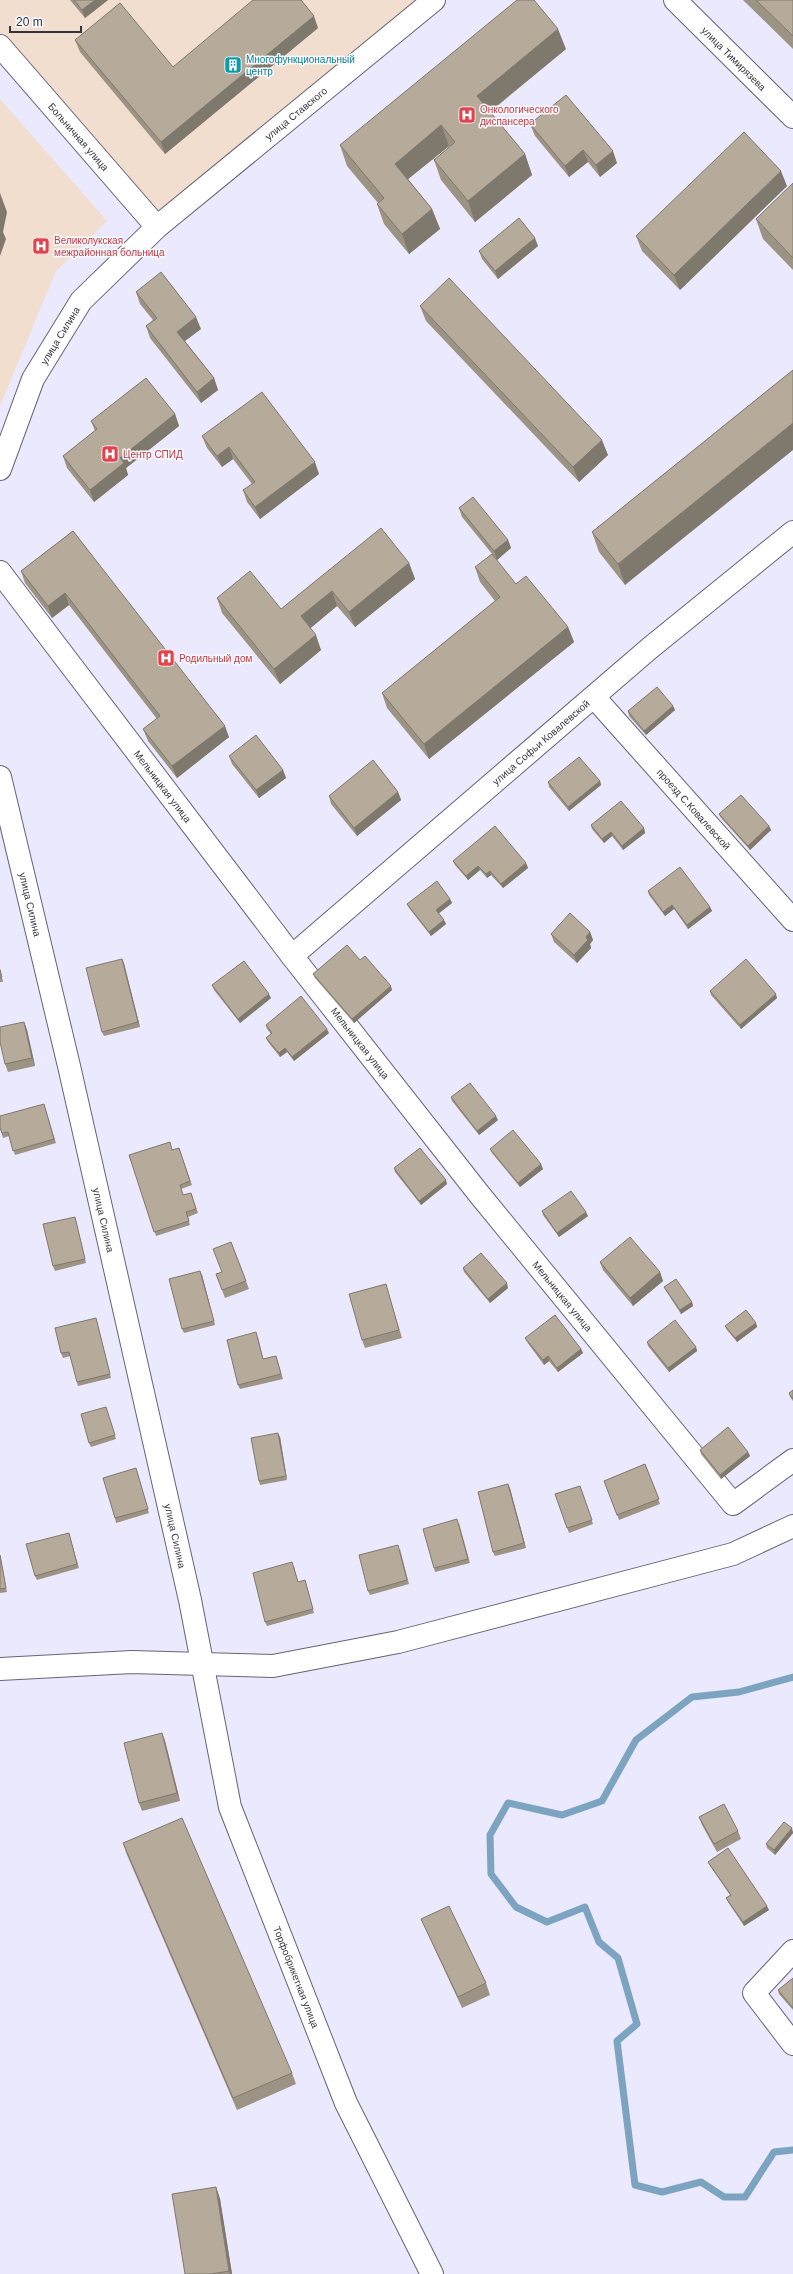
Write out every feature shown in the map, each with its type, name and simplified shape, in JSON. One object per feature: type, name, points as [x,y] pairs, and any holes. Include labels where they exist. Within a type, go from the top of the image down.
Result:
[{"type":"street","name":"улица Ставского","points":[[157,227],[434,0]]},
{"type":"street","name":"улица Тимирязева","points":[[675,0],[793,117]]},
{"type":"street","name":"Больничная улица","points":[[0,46],[157,227]]},
{"type":"street","name":"улица Силина","points":[[0,469],[33,379],[81,301],[157,227]]},
{"type":"street","name":"улица Софьи Ковалевской","points":[[292,956],[650,648],[793,532]]},
{"type":"street","name":"Мельницкая улица","points":[[0,572],[292,956],[479,1194],[733,1504],[793,1460]]},
{"type":"street","name":"проезд С.Ковалевской","points":[[594,697],[793,920]]},
{"type":"street","name":"улица Силина","points":[[0,777],[76,1097],[190,1600],[202,1665]]},
{"type":"street","points":[[0,1669],[132,1662],[273,1666],[398,1642],[733,1554],[793,1526]]},
{"type":"street","name":"Торфобрикетная улица","points":[[202,1665],[230,1807],[346,2103],[432,2274]]},
{"type":"street","points":[[793,1951],[754,1993],[793,2044]]},
{"type":"shaded area","points":[[0,0],[423,0],[159,216],[0,33]]},
{"type":"shaded area","name":"Великолукская межрайонная больница","points":[[0,99],[107,221],[56,271],[0,406]]},
{"type":"building","points":[[74,0],[95,0],[82,10]]},
{"type":"building","name":"Многофункциональный центр","points":[[253,0],[301,0],[314,16],[161,142],[75,40],[120,3],[173,67]]},
{"type":"building","points":[[517,0],[534,0],[558,29],[477,96],[525,154],[468,201],[434,160],[455,142],[441,125],[395,164],[432,209],[402,234],[377,204],[384,198],[340,145]]},
{"type":"building","points":[[756,0],[793,0],[793,36]]},
{"type":"building","points":[[566,95],[613,151],[596,165],[583,150],[565,166],[530,124]]},
{"type":"building","points":[[744,132],[781,171],[674,275],[636,236]]},
{"type":"building","points":[[793,183],[793,258],[756,219]]},
{"type":"building","points":[[519,218],[535,238],[495,271],[479,251]]},
{"type":"building","points":[[161,272],[196,317],[177,332],[214,378],[197,392],[146,326],[157,318],[136,292]]},
{"type":"building","points":[[449,278],[602,440],[573,467],[420,306]]},
{"type":"building","points":[[793,370],[793,423],[618,564],[592,532]]},
{"type":"building","points":[[146,378],[175,414],[120,458],[124,463],[90,490],[63,456],[97,429],[91,421]]},
{"type":"building","points":[[262,392],[315,462],[255,507],[243,490],[255,482],[229,447],[217,456],[202,436]]},
{"type":"building","points":[[473,497],[508,540],[494,551],[459,508]]},
{"type":"building","points":[[381,528],[409,563],[349,612],[332,591],[301,616],[316,635],[274,669],[217,598],[250,571],[281,609]]},
{"type":"building","points":[[73,531],[225,726],[172,766],[143,729],[160,716],[65,593],[48,606],[21,571]]},
{"type":"building","points":[[492,554],[516,584],[526,576],[568,627],[424,744],[382,693],[500,597],[475,567]]},
{"type":"building","points":[[657,687],[673,706],[644,731],[628,711]]},
{"type":"building","points":[[256,735],[283,770],[256,790],[229,756]]},
{"type":"building","points":[[579,757],[600,781],[568,807],[548,782]]},
{"type":"building","points":[[373,760],[398,792],[354,828],[329,796]]},
{"type":"building","points":[[741,795],[769,826],[748,846],[719,814]]},
{"type":"building","points":[[621,801],[644,828],[622,846],[611,832],[602,839],[591,825]]},
{"type":"building","points":[[495,826],[526,863],[501,884],[490,871],[486,874],[478,866],[466,876],[453,861]]},
{"type":"building","points":[[680,867],[710,907],[687,925],[672,905],[663,912],[648,891]]},
{"type":"building","points":[[437,881],[450,899],[436,910],[444,920],[429,932],[407,904]]},
{"type":"building","points":[[570,913],[590,932],[586,937],[588,940],[574,955],[551,934]]},
{"type":"building","points":[[347,945],[360,960],[365,956],[391,986],[352,1019],[313,974]]},
{"type":"building","points":[[122,959],[138,1022],[102,1032],[86,968]]},
{"type":"building","points":[[746,959],[776,994],[740,1025],[710,991]]},
{"type":"building","points":[[244,961],[269,994],[238,1019],[212,985]]},
{"type":"building","points":[[301,996],[327,1029],[292,1057],[285,1048],[279,1053],[266,1038],[272,1033],[266,1025]]},
{"type":"building","points":[[24,1022],[32,1058],[5,1064],[0,1042],[0,1027]]},
{"type":"building","points":[[470,1083],[496,1116],[477,1131],[451,1097]]},
{"type":"building","points":[[44,1104],[54,1139],[13,1151],[8,1132],[2,1133],[0,1128],[0,1116]]},
{"type":"building","points":[[513,1130],[541,1164],[518,1183],[490,1149]]},
{"type":"building","points":[[170,1142],[172,1150],[179,1148],[190,1181],[180,1185],[183,1195],[191,1193],[196,1209],[186,1212],[189,1221],[154,1232],[129,1155]]},
{"type":"building","points":[[420,1148],[446,1180],[419,1201],[394,1168]]},
{"type":"building","points":[[571,1191],[586,1212],[557,1233],[542,1211]]},
{"type":"building","points":[[75,1217],[85,1259],[53,1266],[43,1224]]},
{"type":"building","points":[[630,1237],[660,1272],[630,1298],[600,1262]]},
{"type":"building","points":[[231,1242],[246,1281],[222,1290],[216,1274],[222,1272],[213,1249]]},
{"type":"building","points":[[481,1253],[507,1283],[488,1299],[463,1268]]},
{"type":"building","points":[[200,1271],[214,1321],[182,1329],[169,1279]]},
{"type":"building","points":[[676,1279],[692,1302],[680,1310],[664,1287]]},
{"type":"building","points":[[386,1284],[399,1330],[362,1340],[349,1294]]},
{"type":"building","points":[[746,1310],[756,1323],[735,1338],[725,1326]]},
{"type":"building","points":[[555,1315],[581,1349],[557,1368],[548,1356],[543,1360],[525,1338]]},
{"type":"building","points":[[96,1318],[110,1374],[77,1382],[69,1352],[61,1353],[55,1328]]},
{"type":"building","points":[[675,1320],[696,1347],[668,1368],[647,1342]]},
{"type":"building","points":[[256,1332],[263,1359],[276,1356],[281,1374],[238,1385],[227,1340]]},
{"type":"building","points":[[793,1390],[793,1399],[789,1393]]},
{"type":"building","points":[[106,1407],[115,1435],[89,1443],[81,1414]]},
{"type":"building","points":[[728,1427],[748,1452],[720,1475],[700,1450]]},
{"type":"building","points":[[278,1433],[286,1476],[259,1481],[251,1438]]},
{"type":"building","points":[[645,1464],[659,1499],[617,1515],[604,1481]]},
{"type":"building","points":[[136,1468],[148,1509],[115,1518],[103,1478]]},
{"type":"building","points":[[508,1484],[524,1543],[493,1552],[478,1492]]},
{"type":"building","points":[[580,1486],[592,1520],[567,1528],[555,1494]]},
{"type":"building","points":[[457,1519],[468,1559],[434,1568],[423,1529]]},
{"type":"building","points":[[69,1533],[77,1564],[35,1576],[26,1544]]},
{"type":"building","points":[[398,1545],[407,1580],[368,1591],[359,1555]]},
{"type":"building","points":[[0,1555],[6,1588],[0,1589]]},
{"type":"building","points":[[292,1562],[298,1582],[305,1580],[313,1609],[265,1622],[253,1573]]},
{"type":"building","points":[[162,1733],[177,1793],[139,1803],[124,1743]]},
{"type":"building","points":[[724,1804],[738,1831],[714,1844],[699,1817]]},
{"type":"building","points":[[182,1818],[292,2073],[233,2098],[123,1843]]},
{"type":"building","points":[[784,1822],[792,1828],[774,1850],[766,1844]]},
{"type":"building","points":[[728,1848],[767,1906],[743,1922],[726,1898],[731,1895],[708,1862]]},
{"type":"building","points":[[449,1906],[486,1983],[458,1997],[421,1919]]},
{"type":"building","points":[[793,1978],[793,2008],[778,1990]]},
{"type":"building","points":[[216,2187],[229,2271],[211,2274],[185,2274],[172,2194]]},
{"type":"waterway","points":[[793,1677],[739,1692],[692,1697],[636,1740],[602,1801],[562,1815],[508,1803],[490,1835],[491,1874],[516,1907],[547,1922],[585,1907],[599,1942],[618,1958],[637,2024],[617,2041],[635,2185],[662,2192],[701,2182],[724,2197],[745,2197],[774,2152],[793,2150]]},
{"type":"place","name":"Многофункциональный центр","points":[[233,65]]},
{"type":"place","name":"Онкологического диспансера","points":[[467,115]]},
{"type":"place","name":"Великолукская межрайонная больница","points":[[41,246]]},
{"type":"place","name":"Центр СПИД","points":[[110,454]]},
{"type":"place","name":"Родильный дом","points":[[166,658]]}]
